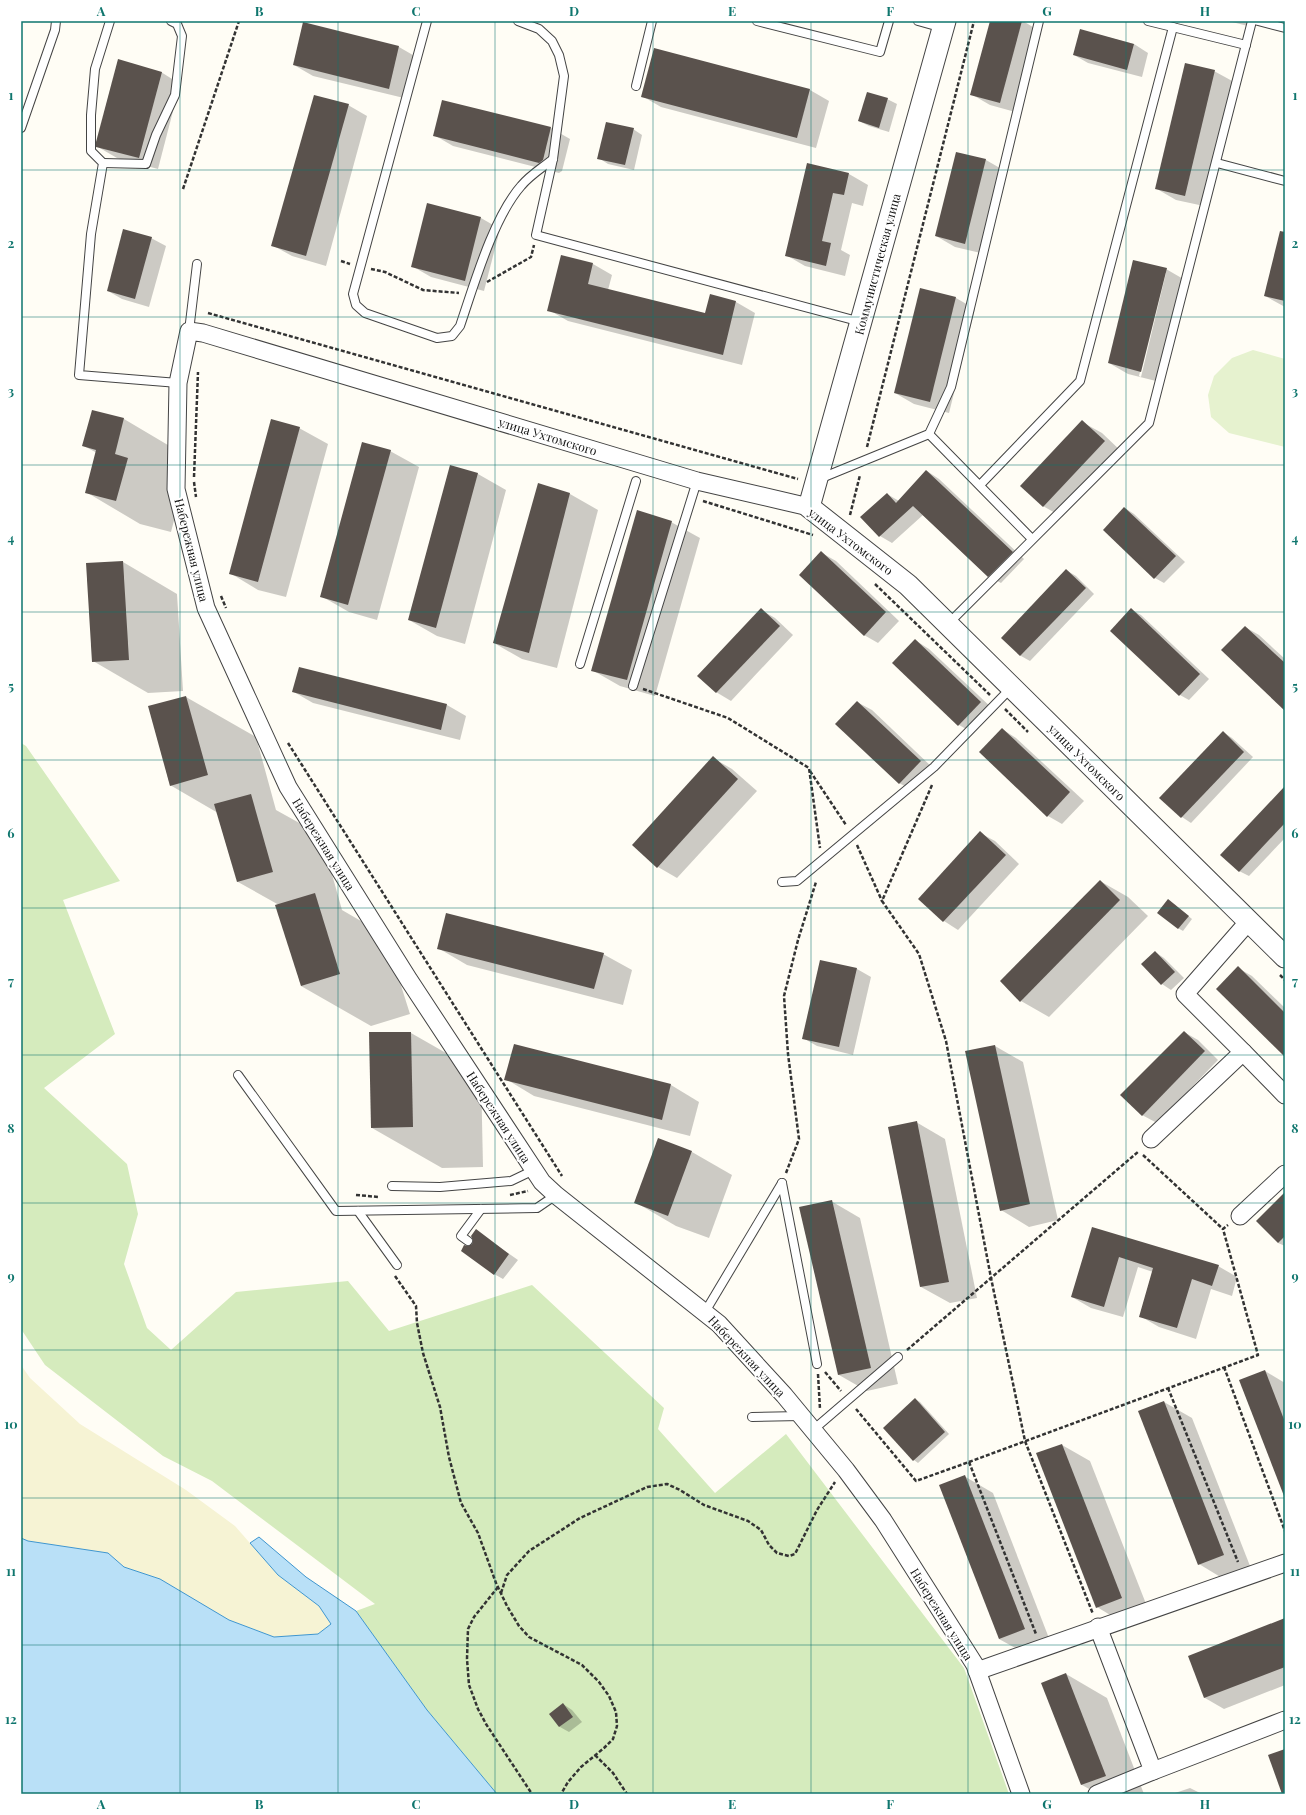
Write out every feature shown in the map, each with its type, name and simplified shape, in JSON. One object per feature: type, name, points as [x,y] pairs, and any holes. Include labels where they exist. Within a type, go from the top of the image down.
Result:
[{"type":"street","name":"Коммунистическая улица","points":[[809,507],[808,480],[862,322],[944,24]]},
{"type":"street","name":"Набережная улица","points":[[189,331],[178,383],[176,489],[206,608],[288,787],[409,980],[542,1182],[556,1195],[719,1324],[801,1416],[817,1427],[846,1470],[883,1520],[946,1618],[977,1671],[1021,1794]]},
{"type":"street","name":"улица Ухтомского","points":[[189,331],[697,481],[809,507],[908,585],[1285,957]]},
{"type":"street","points":[[1248,921],[1185,994],[1285,1095]]},
{"type":"street","points":[[1151,1139],[1243,1052]]},
{"type":"street","points":[[1240,1216],[1285,1174]]},
{"type":"street","points":[[977,1671],[1098,1627],[1285,1563]]},
{"type":"street","points":[[1098,1627],[1153,1771]]},
{"type":"street","points":[[1097,1794],[1285,1720]]},
{"type":"lane","points":[[21,128],[55,30],[56,21]]},
{"type":"lane","points":[[110,21],[95,69],[91,115],[91,151],[104,163],[146,164],[156,135],[174,95],[182,36],[177,24],[171,21]]},
{"type":"lane","points":[[427,21],[361,266],[354,294],[356,305],[365,313],[437,338],[452,336],[460,326],[495,231],[508,206],[519,188],[531,176],[554,159]]},
{"type":"lane","points":[[518,21],[539,29],[552,41],[559,55],[564,76],[554,159],[536,235],[862,322]]},
{"type":"lane","points":[[636,86],[652,21]]},
{"type":"lane","points":[[757,21],[880,52],[889,21]]},
{"type":"lane","points":[[918,21],[944,24]]},
{"type":"lane","points":[[808,480],[863,461],[929,434],[951,387],[1039,21]]},
{"type":"lane","points":[[1148,21],[1246,45]]},
{"type":"lane","points":[[948,624],[1149,423],[1217,163],[1252,21]]},
{"type":"lane","points":[[1258,21],[1285,28]]},
{"type":"lane","points":[[980,485],[1080,381],[1173,27]]},
{"type":"lane","points":[[104,163],[91,234],[79,375],[178,383]]},
{"type":"lane","points":[[1217,163],[1285,181]]},
{"type":"lane","points":[[189,331],[197,264]]},
{"type":"lane","points":[[929,434],[1032,539]]},
{"type":"lane","points":[[580,664],[636,481]]},
{"type":"lane","points":[[633,686],[697,481]]},
{"type":"lane","points":[[782,882],[797,881],[822,861],[943,758],[1012,687]]},
{"type":"lane","points":[[238,1075],[336,1211],[537,1208],[556,1195]]},
{"type":"lane","points":[[392,1186],[440,1187],[511,1181],[534,1170]]},
{"type":"lane","points":[[705,1312],[782,1183]]},
{"type":"lane","points":[[782,1183],[817,1364]]},
{"type":"lane","points":[[468,1240],[461,1236],[481,1209]]},
{"type":"lane","points":[[358,1211],[397,1265]]},
{"type":"lane","points":[[817,1427],[898,1358]]},
{"type":"lane","points":[[752,1417],[801,1416]]},
{"type":"path","points":[[183,189],[239,21]]},
{"type":"path","points":[[850,515],[974,21]]},
{"type":"path","points":[[341,262],[385,272],[423,290]]},
{"type":"path","points":[[208,313],[808,480]]},
{"type":"path","points":[[197,499],[194,484],[199,370]]},
{"type":"path","points":[[691,498],[821,537]]},
{"type":"path","points":[[221,594],[226,609]]},
{"type":"path","points":[[633,686],[728,718],[809,768],[822,861],[798,940],[784,996],[788,1054],[799,1139],[782,1183]]},
{"type":"path","points":[[284,738],[565,1181]]},
{"type":"path","points":[[943,758],[882,901],[919,954],[946,1041],[991,1278],[1025,1441],[1098,1627]]},
{"type":"path","points":[[817,1364],[916,1481],[1258,1355],[1223,1229],[1139,1151],[898,1358]]},
{"type":"path","points":[[1223,1229],[1240,1216]]},
{"type":"path","points":[[417,1326],[423,1353],[440,1407],[461,1503],[478,1533],[501,1593],[519,1626],[529,1637],[582,1666],[599,1682],[609,1696],[616,1712],[617,1726],[612,1739],[572,1777],[561,1794]]},
{"type":"path","points":[[817,1364],[817,1427]]},
{"type":"path","points":[[1224,1367],[1285,1531]]},
{"type":"path","points":[[1168,1388],[1244,1577]]},
{"type":"path","points":[[969,1462],[1041,1648]]},
{"type":"path","points":[[501,1593],[507,1574],[529,1551],[580,1518],[647,1487],[667,1484],[680,1490],[704,1506],[748,1521],[761,1530],[769,1545],[777,1553],[789,1556],[795,1554],[831,1485],[846,1470]]},
{"type":"path","points":[[498,1587],[474,1617],[468,1629],[466,1659],[470,1685],[478,1709],[486,1724],[532,1794]]},
{"type":"path","points":[[595,1755],[613,1773],[627,1794]]},
{"type":"shaded area","points":[[21,1365],[30,1378],[80,1424],[186,1490],[235,1526],[278,1575],[319,1606],[331,1624],[318,1634],[274,1637],[229,1620],[160,1579],[124,1567],[108,1553],[28,1541],[21,1538]]},
{"type":"green space","points":[[1253,350],[1285,359],[1285,447],[1229,433],[1211,417],[1208,395],[1214,376],[1232,358]]},
{"type":"green space","points":[[21,743],[26,746],[120,881],[63,900],[115,1034],[44,1088],[127,1164],[138,1214],[124,1264],[147,1328],[171,1350],[236,1292],[348,1281],[389,1331],[532,1285],[664,1408],[658,1429],[715,1493],[786,1434],[964,1668],[1009,1794],[497,1794],[427,1710],[356,1611],[375,1604],[212,1481],[163,1456],[45,1365],[21,1329]]},
{"type":"water","points":[[259,1537],[306,1577],[356,1611],[427,1710],[497,1794],[21,1794],[21,1538],[28,1541],[108,1553],[124,1567],[160,1579],[229,1620],[274,1637],[318,1634],[331,1624],[319,1606],[278,1575],[250,1543]]},
{"type":"building","points":[[990,21],[1022,21],[1000,103],[970,95]]},
{"type":"building","points":[[303,22],[399,46],[389,89],[293,65]]},
{"type":"building","points":[[1080,29],[1134,44],[1127,70],[1073,55]]},
{"type":"building","points":[[654,48],[810,89],[797,138],[641,97]]},
{"type":"building","points":[[118,59],[162,72],[139,158],[96,147],[96,142]]},
{"type":"building","points":[[1185,63],[1215,70],[1185,196],[1155,189]]},
{"type":"building","points":[[867,92],[888,98],[879,128],[858,121]]},
{"type":"building","points":[[314,95],[349,104],[306,256],[271,246]]},
{"type":"building","points":[[442,100],[551,127],[543,160],[539,163],[433,136]]},
{"type":"building","points":[[606,122],[634,128],[625,165],[597,159]]},
{"type":"building","points":[[956,152],[986,159],[965,244],[935,236]]},
{"type":"building","points":[[807,163],[849,173],[844,195],[833,193],[822,241],[831,243],[826,266],[785,256]]},
{"type":"building","points":[[427,203],[481,217],[465,281],[411,267]]},
{"type":"building","points":[[123,229],[152,237],[135,299],[107,291]]},
{"type":"building","points":[[1280,231],[1285,232],[1285,301],[1264,296]]},
{"type":"building","points":[[561,255],[593,263],[588,284],[705,313],[710,294],[736,301],[723,355],[547,311]]},
{"type":"building","points":[[1133,260],[1167,268],[1141,372],[1108,363]]},
{"type":"building","points":[[920,288],[956,297],[930,402],[894,393]]},
{"type":"building","points":[[92,410],[124,418],[115,454],[128,458],[116,501],[85,493],[96,450],[82,446]]},
{"type":"building","points":[[271,419],[300,427],[258,582],[229,574]]},
{"type":"building","points":[[1082,420],[1105,441],[1043,507],[1020,486]]},
{"type":"building","points":[[362,442],[391,450],[348,605],[320,597]]},
{"type":"building","points":[[450,465],[478,473],[436,628],[408,620]]},
{"type":"building","points":[[926,470],[1013,552],[988,577],[913,506],[879,537],[860,517],[887,493],[896,503]]},
{"type":"building","points":[[538,483],[570,493],[529,653],[493,643]]},
{"type":"building","points":[[1124,507],[1176,556],[1154,579],[1103,530]]},
{"type":"building","points":[[637,510],[672,521],[627,680],[591,671]]},
{"type":"building","points":[[821,551],[886,612],[864,636],[799,575]]},
{"type":"building","points":[[123,561],[129,660],[92,662],[86,563]]},
{"type":"building","points":[[1066,569],[1086,588],[1020,656],[1001,638]]},
{"type":"building","points":[[761,608],[780,626],[716,693],[697,676]]},
{"type":"building","points":[[1131,608],[1200,674],[1179,696],[1110,631]]},
{"type":"building","points":[[1245,626],[1285,663],[1285,711],[1221,650]]},
{"type":"building","points":[[915,639],[981,702],[958,726],[892,663]]},
{"type":"building","points":[[299,667],[447,704],[441,730],[292,692]]},
{"type":"building","points":[[186,696],[208,775],[170,786],[148,706]]},
{"type":"building","points":[[857,701],[921,761],[899,784],[835,724]]},
{"type":"building","points":[[1002,728],[1070,792],[1047,817],[979,752]]},
{"type":"building","points":[[1223,731],[1244,752],[1181,818],[1159,798]]},
{"type":"building","points":[[713,756],[738,779],[657,868],[632,845]]},
{"type":"building","points":[[1285,786],[1285,823],[1239,872],[1220,855]]},
{"type":"building","points":[[251,794],[273,872],[237,882],[214,804]]},
{"type":"building","points":[[980,831],[1006,855],[943,922],[918,899]]},
{"type":"building","points":[[1100,880],[1120,900],[1020,1002],[1000,981]]},
{"type":"building","points":[[315,893],[340,974],[301,986],[275,905]]},
{"type":"building","points":[[1168,899],[1189,916],[1178,929],[1157,913]]},
{"type":"building","points":[[446,913],[604,953],[594,989],[437,949]]},
{"type":"building","points":[[1155,951],[1175,972],[1161,985],[1141,964]]},
{"type":"building","points":[[820,960],[857,968],[839,1047],[802,1039]]},
{"type":"building","points":[[1238,966],[1285,1013],[1285,1057],[1216,989]]},
{"type":"building","points":[[1184,1031],[1205,1051],[1142,1116],[1120,1095]]},
{"type":"building","points":[[369,1032],[411,1032],[413,1127],[371,1128]]},
{"type":"building","points":[[514,1044],[671,1084],[662,1120],[504,1080]]},
{"type":"building","points":[[995,1045],[1030,1204],[1000,1211],[965,1051]]},
{"type":"building","points":[[917,1121],[949,1282],[920,1287],[888,1127]]},
{"type":"building","points":[[658,1138],[692,1151],[668,1216],[634,1203]]},
{"type":"building","points":[[1285,1192],[1285,1236],[1278,1243],[1256,1221]]},
{"type":"building","points":[[832,1200],[871,1368],[838,1375],[799,1207]]},
{"type":"building","points":[[1092,1227],[1219,1265],[1212,1286],[1192,1279],[1177,1328],[1139,1317],[1153,1268],[1119,1257],[1104,1307],[1071,1297]]},
{"type":"building","points":[[476,1229],[509,1254],[494,1275],[461,1251],[464,1245],[468,1246],[472,1244],[473,1241],[471,1236]]},
{"type":"building","points":[[1265,1370],[1285,1422],[1284,1496],[1239,1380]]},
{"type":"building","points":[[915,1398],[945,1432],[913,1461],[883,1428]]},
{"type":"building","points":[[1164,1401],[1224,1555],[1198,1565],[1138,1411]]},
{"type":"building","points":[[1062,1444],[1122,1598],[1096,1608],[1036,1453]]},
{"type":"building","points":[[965,1475],[1025,1629],[999,1639],[939,1485]]},
{"type":"building","points":[[1285,1618],[1285,1667],[1204,1698],[1188,1656]]},
{"type":"building","points":[[1066,1673],[1106,1776],[1081,1785],[1041,1683]]},
{"type":"building","points":[[563,1703],[573,1717],[559,1727],[549,1714]]},
{"type":"building","points":[[1285,1749],[1285,1794],[1282,1794],[1268,1755]]}]
